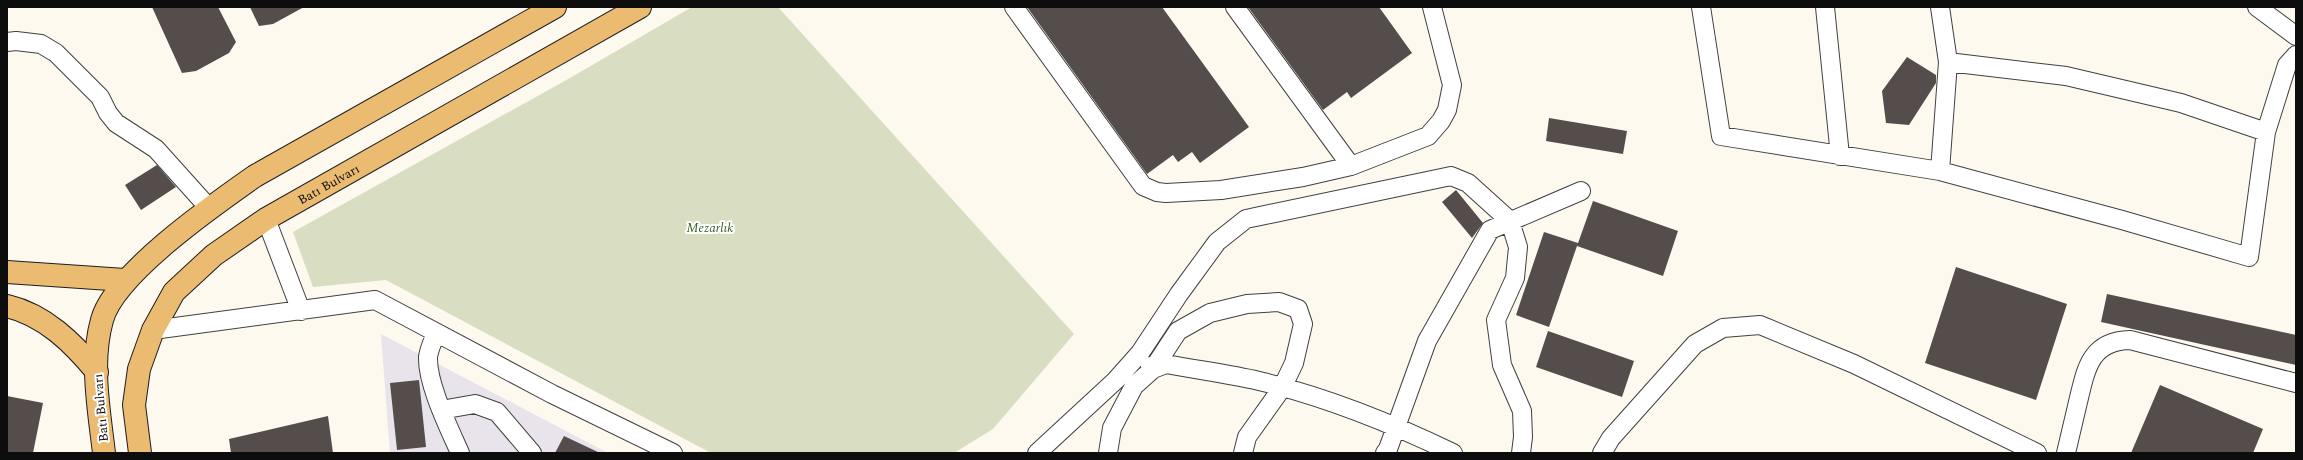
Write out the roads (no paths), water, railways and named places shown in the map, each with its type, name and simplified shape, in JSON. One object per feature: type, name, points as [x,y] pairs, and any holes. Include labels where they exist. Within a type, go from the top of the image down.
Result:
[{"type":"main road","name":"Batı Bulvarı","points":[[104,453],[97,372],[98,340],[102,318],[125,280],[209,208],[255,176],[555,7]]},
{"type":"main road","name":"Batı Bulvarı","points":[[140,453],[134,405],[139,369],[153,330],[174,292],[214,255],[266,219],[640,7]]},
{"type":"main road","points":[[7,272],[125,280]]},
{"type":"main road","points":[[7,306],[41,320],[62,334],[81,352],[97,372]]},
{"type":"street","points":[[1014,7],[1143,186],[1149,190],[1166,193],[1221,190],[1303,177],[1350,166],[1428,136],[1441,121],[1447,110],[1452,85],[1432,7]]},
{"type":"street","points":[[1235,7],[1350,166]]},
{"type":"street","points":[[1700,7],[1721,136],[1940,172],[2122,220],[2249,257],[2266,132],[2287,65],[2296,56]]},
{"type":"street","points":[[1825,7],[1840,156]]},
{"type":"street","points":[[1940,7],[1948,62],[1940,172]]},
{"type":"street","points":[[2257,7],[2296,36]]},
{"type":"street","points":[[7,42],[16,41],[41,44],[56,53],[100,97],[116,124],[156,149],[168,165],[192,187],[209,208]]},
{"type":"street","points":[[1948,62],[2066,76],[2181,103],[2266,132]]},
{"type":"street","points":[[1037,453],[1116,380],[1140,353],[1178,294],[1217,242],[1246,219],[1451,176],[1468,183],[1510,222],[1518,247],[1515,278],[1496,320],[1502,365],[1522,411],[1523,437],[1521,453]]},
{"type":"street","points":[[1384,453],[1388,449],[1427,341],[1469,264],[1490,230],[1581,191]]},
{"type":"street","points":[[266,219],[301,311]]},
{"type":"street","points":[[153,330],[375,300],[552,394],[674,453]]},
{"type":"street","points":[[1108,453],[1112,428],[1134,386],[1153,369],[1178,331],[1210,313],[1246,304],[1279,302],[1298,309],[1302,324],[1294,363],[1282,388],[1247,438],[1243,453]]},
{"type":"street","points":[[1602,453],[1611,438],[1695,344],[1722,328],[1760,326],[1854,364],[2036,453]]},
{"type":"street","points":[[436,333],[429,352],[429,367],[441,410],[460,453]]},
{"type":"street","points":[[2066,453],[2087,366],[2097,352],[2112,343],[2130,340],[2296,383]]},
{"type":"street","points":[[1140,353],[1153,369]]},
{"type":"street","points":[[1153,369],[1166,364],[1260,381],[1358,411],[1396,425],[1453,453]]},
{"type":"street","points":[[441,410],[475,404],[497,412],[532,453]]},
{"type":"park label","name":"Mezarlık","points":[[710,227]]}]
